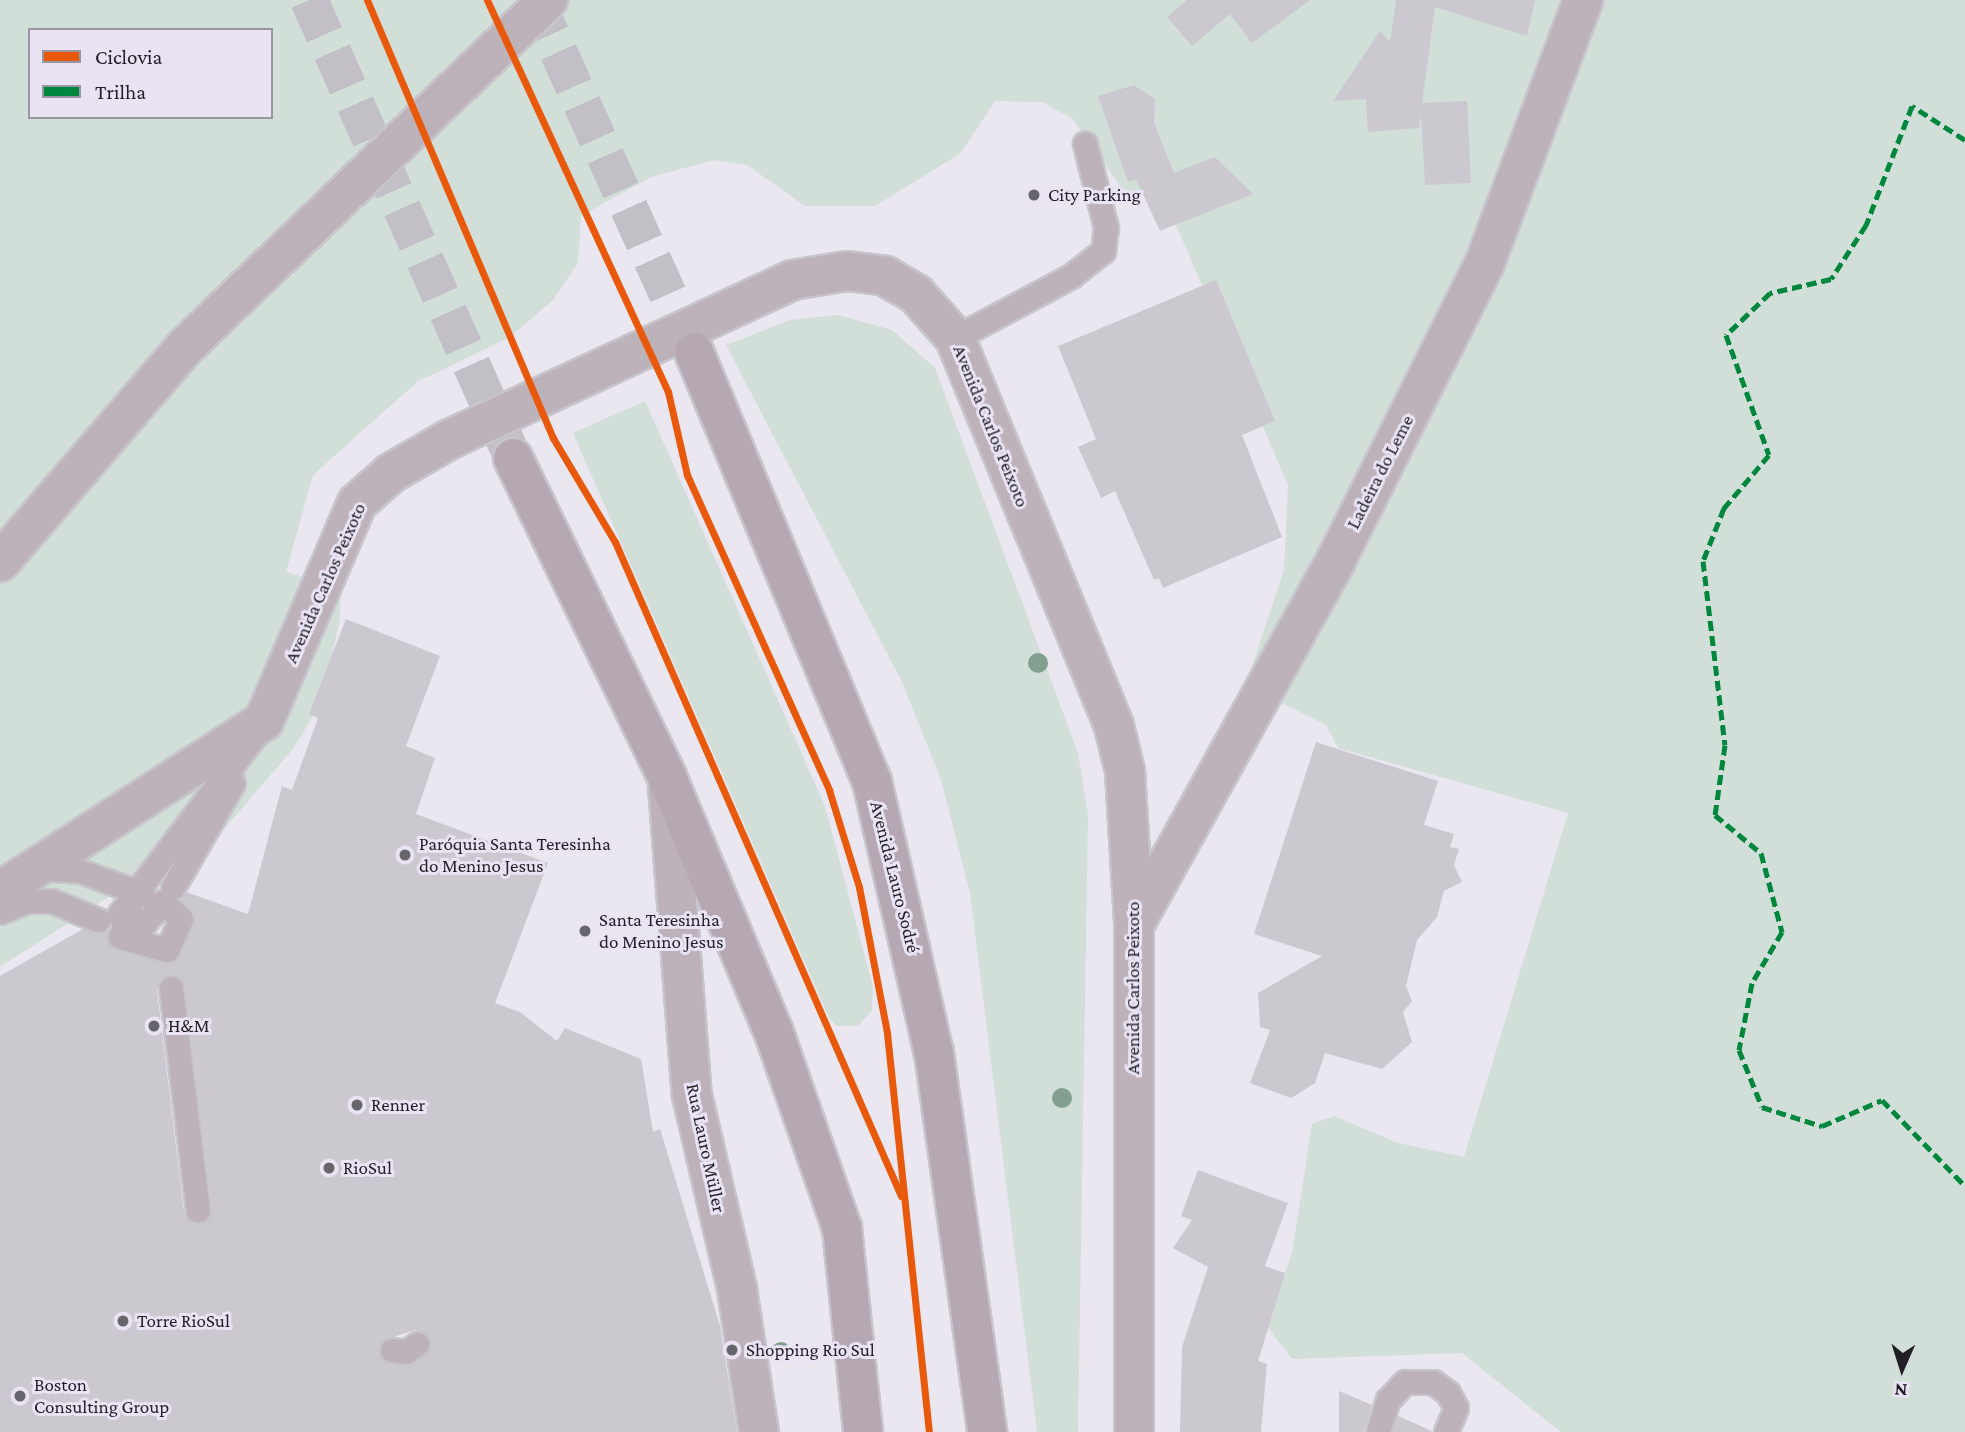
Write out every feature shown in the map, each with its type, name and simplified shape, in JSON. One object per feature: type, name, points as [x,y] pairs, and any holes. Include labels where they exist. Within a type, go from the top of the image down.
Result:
[{"type":"highway","name":"Avenida Lauro Sodré","points":[[694,352],[872,781],[934,1053],[987,1432]]},
{"type":"highway","points":[[513,458],[667,777],[773,1030],[842,1228],[863,1432]]},
{"type":"street","points":[[0,562],[185,347],[548,0]]},
{"type":"street","name":"Ladeira do Leme","points":[[1134,924],[1336,560],[1484,265],[1583,0]]},
{"type":"street","name":"Avenida Carlos Peixoto","points":[[264,721],[357,503],[391,473],[450,439],[792,280],[848,271],[886,276],[916,294],[956,338],[1114,726],[1130,818],[1134,924],[1135,1432]]},
{"type":"street","points":[[0,891],[33,867],[264,721]]},
{"type":"street","name":"Rua Lauro Müller","points":[[667,777],[692,1095],[737,1289],[759,1432]]},
{"type":"lane","points":[[956,338],[1071,276],[1103,251],[1107,228],[1085,144]]},
{"type":"lane","points":[[173,887],[264,721]]},
{"type":"lane","points":[[126,915],[246,755]]},
{"type":"lane","points":[[0,912],[27,901],[52,901],[126,915],[163,902],[180,917],[172,940],[126,915],[80,871],[33,867]]},
{"type":"lane","points":[[171,988],[198,1210]]},
{"type":"lane","points":[[391,1350],[406,1352],[417,1344]]},
{"type":"lane","points":[[1378,1432],[1388,1400],[1405,1382],[1433,1382],[1448,1393],[1456,1408],[1446,1432]]},
{"type":"shaded area","points":[[0,0],[1965,0],[1965,1432],[1561,1432],[1462,1353],[1292,1359],[1266,1325],[1292,1253],[1312,1124],[1334,1116],[1398,1143],[1464,1157],[1568,813],[1338,748],[1326,725],[1262,693],[1251,669],[1284,570],[1288,485],[1173,218],[1159,202],[1122,189],[1073,119],[1042,102],[995,101],[961,153],[875,206],[805,206],[747,165],[714,160],[651,177],[581,216],[578,263],[553,300],[510,337],[417,382],[313,475],[286,572],[340,588],[340,619],[322,703],[292,750],[208,848],[155,867],[0,967]]},
{"type":"shaded area","points":[[838,315],[892,330],[935,368],[1078,753],[1088,815],[1078,1432],[1037,1432],[970,893],[941,780],[902,682],[726,345],[790,320]]},
{"type":"shaded area","points":[[645,401],[825,806],[873,987],[872,1011],[858,1026],[837,1026],[829,1018],[573,433]]},
{"type":"building","points":[[1187,0],[1310,0],[1252,43],[1230,14],[1192,46],[1167,17]]},
{"type":"building","points":[[1396,0],[1535,0],[1527,36],[1435,7],[1422,103],[1467,101],[1471,183],[1425,185],[1421,113],[1419,128],[1368,132],[1366,99],[1333,101],[1380,31],[1390,42]]},
{"type":"building","points":[[1134,85],[1155,99],[1154,123],[1174,173],[1215,157],[1253,194],[1160,231],[1136,179],[1128,182],[1098,96]]},
{"type":"building","points":[[1216,280],[1275,421],[1242,435],[1282,537],[1163,588],[1159,578],[1154,580],[1115,491],[1101,498],[1078,447],[1096,439],[1058,346]]},
{"type":"building","name":"RioSul","points":[[346,619],[440,656],[406,746],[435,758],[416,814],[548,863],[495,1003],[520,1012],[557,1041],[565,1028],[641,1059],[653,1132],[660,1129],[720,1326],[737,1432],[0,1432],[0,976],[83,929],[108,930],[107,941],[116,950],[170,964],[194,924],[180,899],[186,892],[248,914],[282,786],[292,790],[318,718],[309,714]],"holes":[[[169,974],[185,986],[212,1208],[199,1224],[184,1212],[157,990]],[[415,1330],[429,1336],[426,1355],[405,1366],[383,1361],[381,1341]]]},
{"type":"building","points":[[1316,742],[1438,781],[1424,825],[1454,834],[1450,847],[1459,849],[1454,865],[1462,882],[1444,891],[1437,917],[1417,940],[1406,986],[1412,1001],[1403,1012],[1412,1042],[1382,1069],[1325,1053],[1315,1083],[1291,1098],[1250,1083],[1270,1030],[1260,1027],[1258,993],[1322,956],[1254,934]]},
{"type":"building","points":[[1198,1170],[1288,1203],[1265,1266],[1285,1273],[1258,1361],[1267,1364],[1261,1432],[1180,1432],[1182,1347],[1208,1267],[1173,1248],[1192,1220],[1181,1216]]},
{"type":"building","points":[[1339,1391],[1372,1405],[1364,1432],[1339,1432]]},
{"type":"building","points":[[1398,1416],[1432,1431],[1432,1432],[1393,1432]]},
{"type":"tunnel","points":[[309,0],[513,458]]},
{"type":"tunnel","points":[[535,0],[694,352]]},
{"type":"marked path","points":[[1965,140],[1912,106],[1866,225],[1831,279],[1770,293],[1726,335],[1769,455],[1724,508],[1703,561],[1725,745],[1715,815],[1761,853],[1782,932],[1752,983],[1739,1050],[1762,1107],[1822,1126],[1882,1100],[1965,1186]]},
{"type":"cycle path","points":[[367,0],[553,438],[615,542],[901,1196]]},
{"type":"cycle path","points":[[487,0],[668,392],[687,475],[829,790],[859,887],[887,1033],[929,1432]]},
{"type":"place","name":"City Parking","points":[[1034,195]]},
{"type":"place","name":"Paróquia Santa Teresinha do Menino Jesus","points":[[405,855]]},
{"type":"place","name":"Santa Teresinha do Menino Jesus","points":[[585,931]]},
{"type":"place","name":"H&M","points":[[154,1026]]},
{"type":"place","name":"Renner","points":[[357,1105]]},
{"type":"place","name":"RioSul","points":[[329,1168]]},
{"type":"place","name":"Torre RioSul","points":[[123,1321]]},
{"type":"place","name":"Shopping Rio Sul","points":[[732,1350]]},
{"type":"place","name":"Boston Consulting Group","points":[[20,1396]]}]
